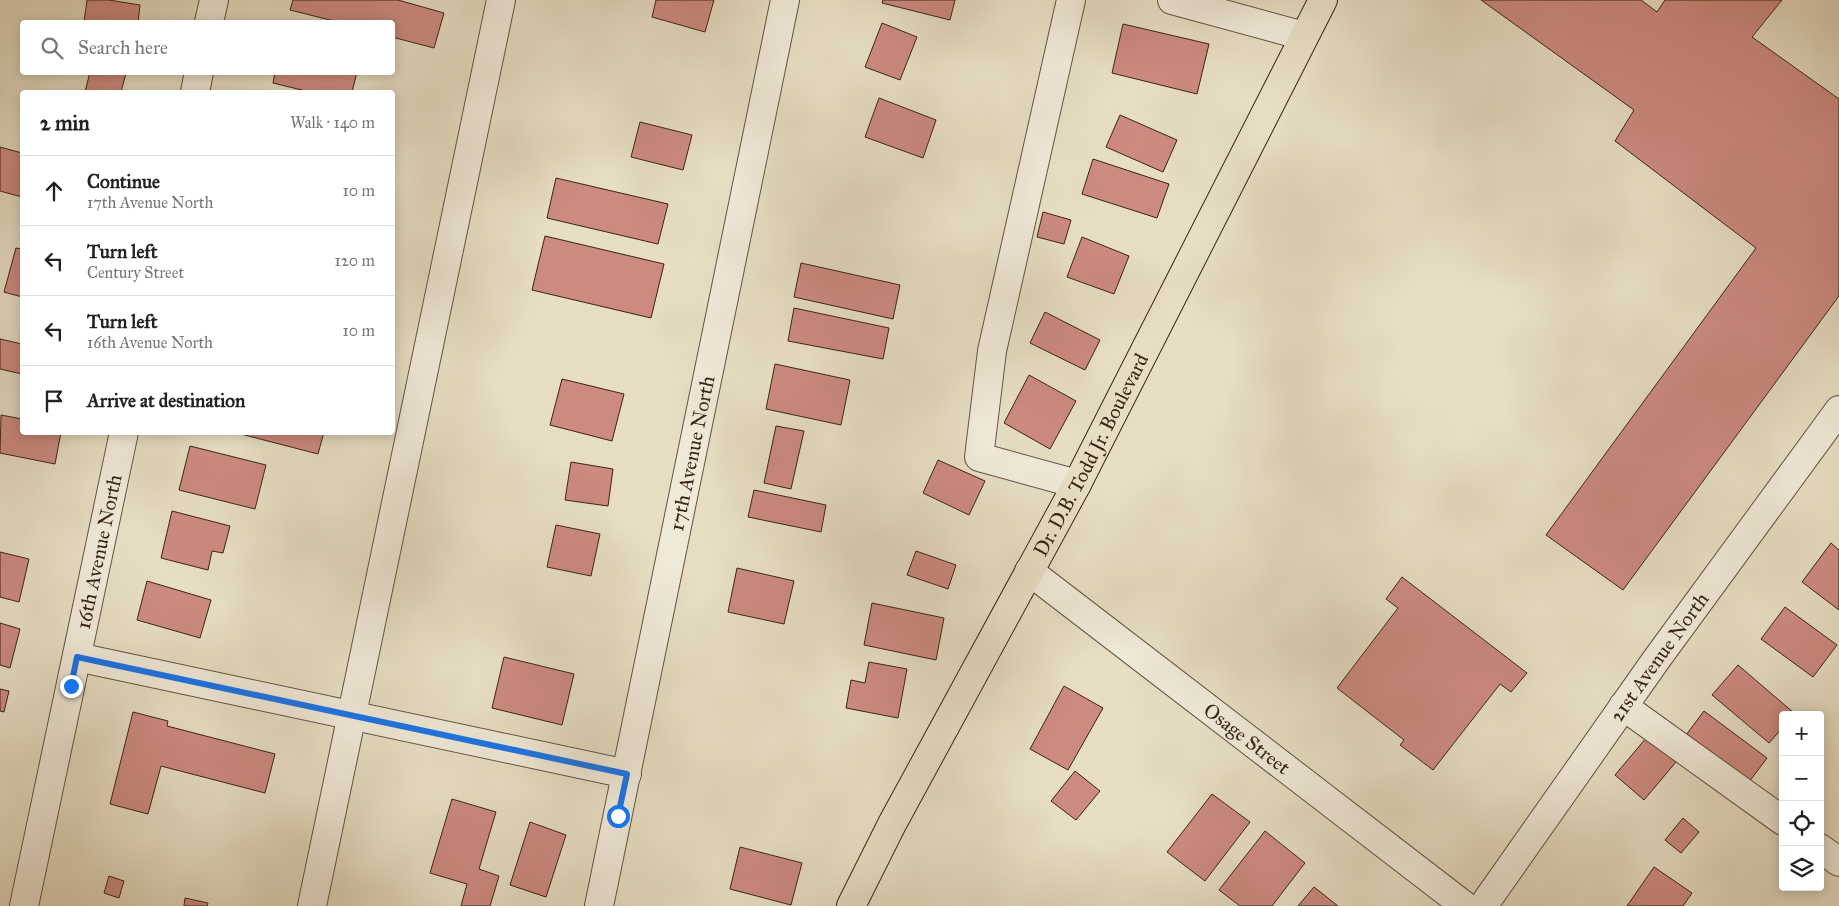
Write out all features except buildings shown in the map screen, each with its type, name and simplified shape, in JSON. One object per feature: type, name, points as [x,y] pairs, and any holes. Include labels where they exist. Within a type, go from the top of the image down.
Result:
[{"type":"main road","name":"Dr. D.B. Todd Jr. Boulevard","points":[[851,906],[897,816],[1077,484],[1323,0]]},
{"type":"street","points":[[209,20],[214,0]]},
{"type":"street","points":[[312,906],[501,0]]},
{"type":"street","name":"17th Avenue North","points":[[599,906],[784,0]]},
{"type":"street","points":[[1071,0],[992,351],[979,457],[1077,484]]},
{"type":"street","points":[[1172,0],[1304,36]]},
{"type":"street","points":[[195,90],[198,75]]},
{"type":"street","name":"21st Avenue North","points":[[1483,906],[1623,706],[1839,410]]},
{"type":"street","name":"16th Avenue North","points":[[24,906],[123,435]]},
{"type":"street","name":"Osage Street","points":[[1029,571],[1465,906]]},
{"type":"street","points":[[77,657],[627,774]]},
{"type":"street","points":[[1623,706],[1779,818]]},
{"type":"route","points":[[71,686],[77,657],[627,774],[618,816]]}]
